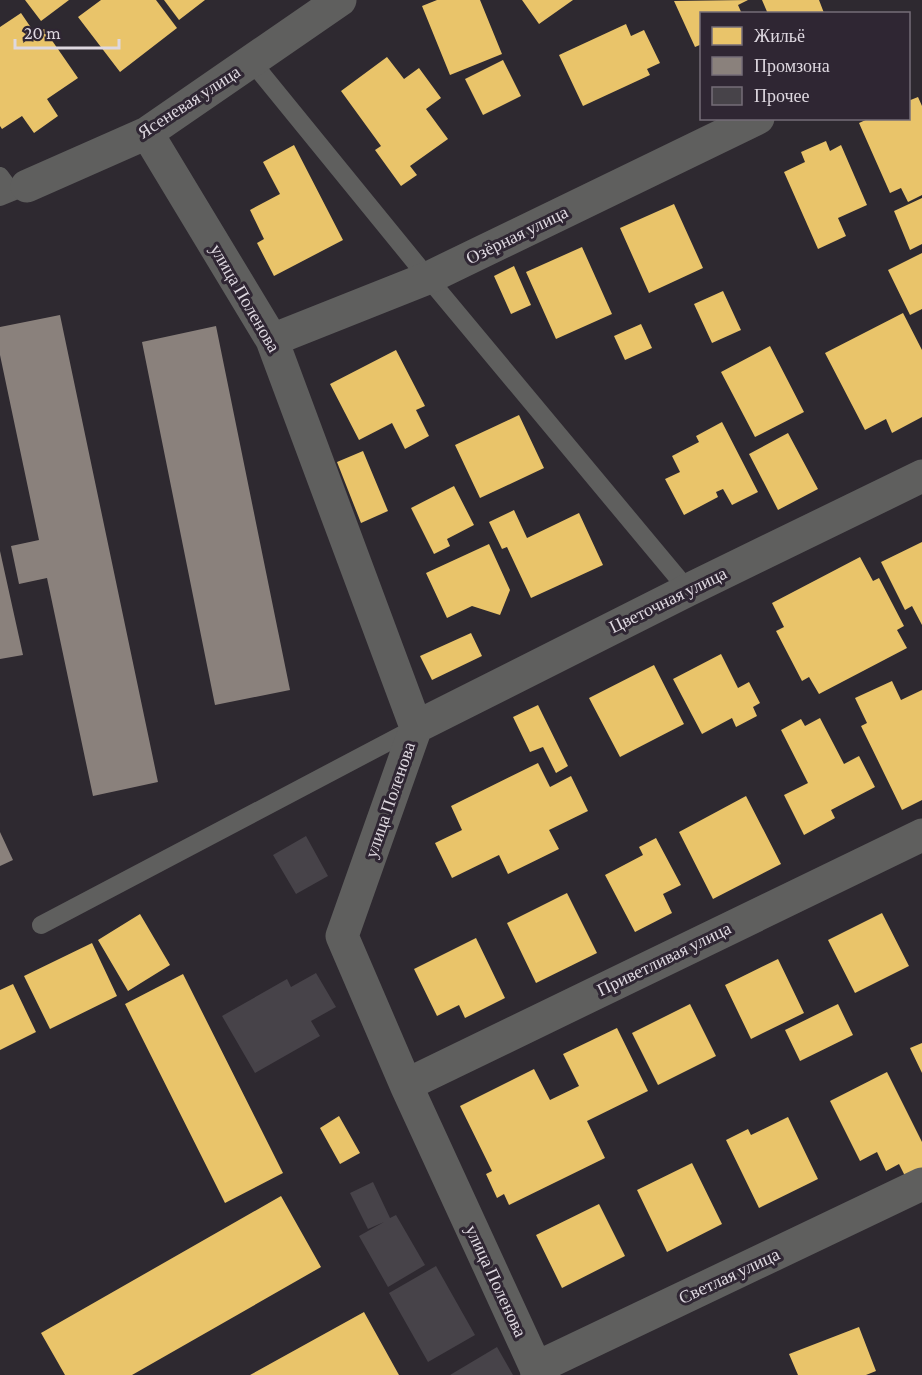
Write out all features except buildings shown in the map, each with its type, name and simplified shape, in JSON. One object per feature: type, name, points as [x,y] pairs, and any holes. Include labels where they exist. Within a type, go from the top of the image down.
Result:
[{"type":"street","name":"Ясеневая улица","points":[[9,188],[147,133],[340,0]]},
{"type":"street","name":"Озёрная улица","points":[[272,340],[428,278],[754,120]]},
{"type":"street","name":"улица Поленова","points":[[147,133],[272,340],[416,727],[342,936],[406,1085],[536,1371]]},
{"type":"street","name":"Цветочная улица","points":[[416,727],[688,590],[922,476]]},
{"type":"street","name":"Приветливая улица","points":[[406,1085],[922,835]]},
{"type":"street","name":"Светлая улица","points":[[536,1371],[922,1184]]},
{"type":"lane","points":[[252,62],[428,278],[688,590]]},
{"type":"lane","points":[[41,925],[416,727]]}]
